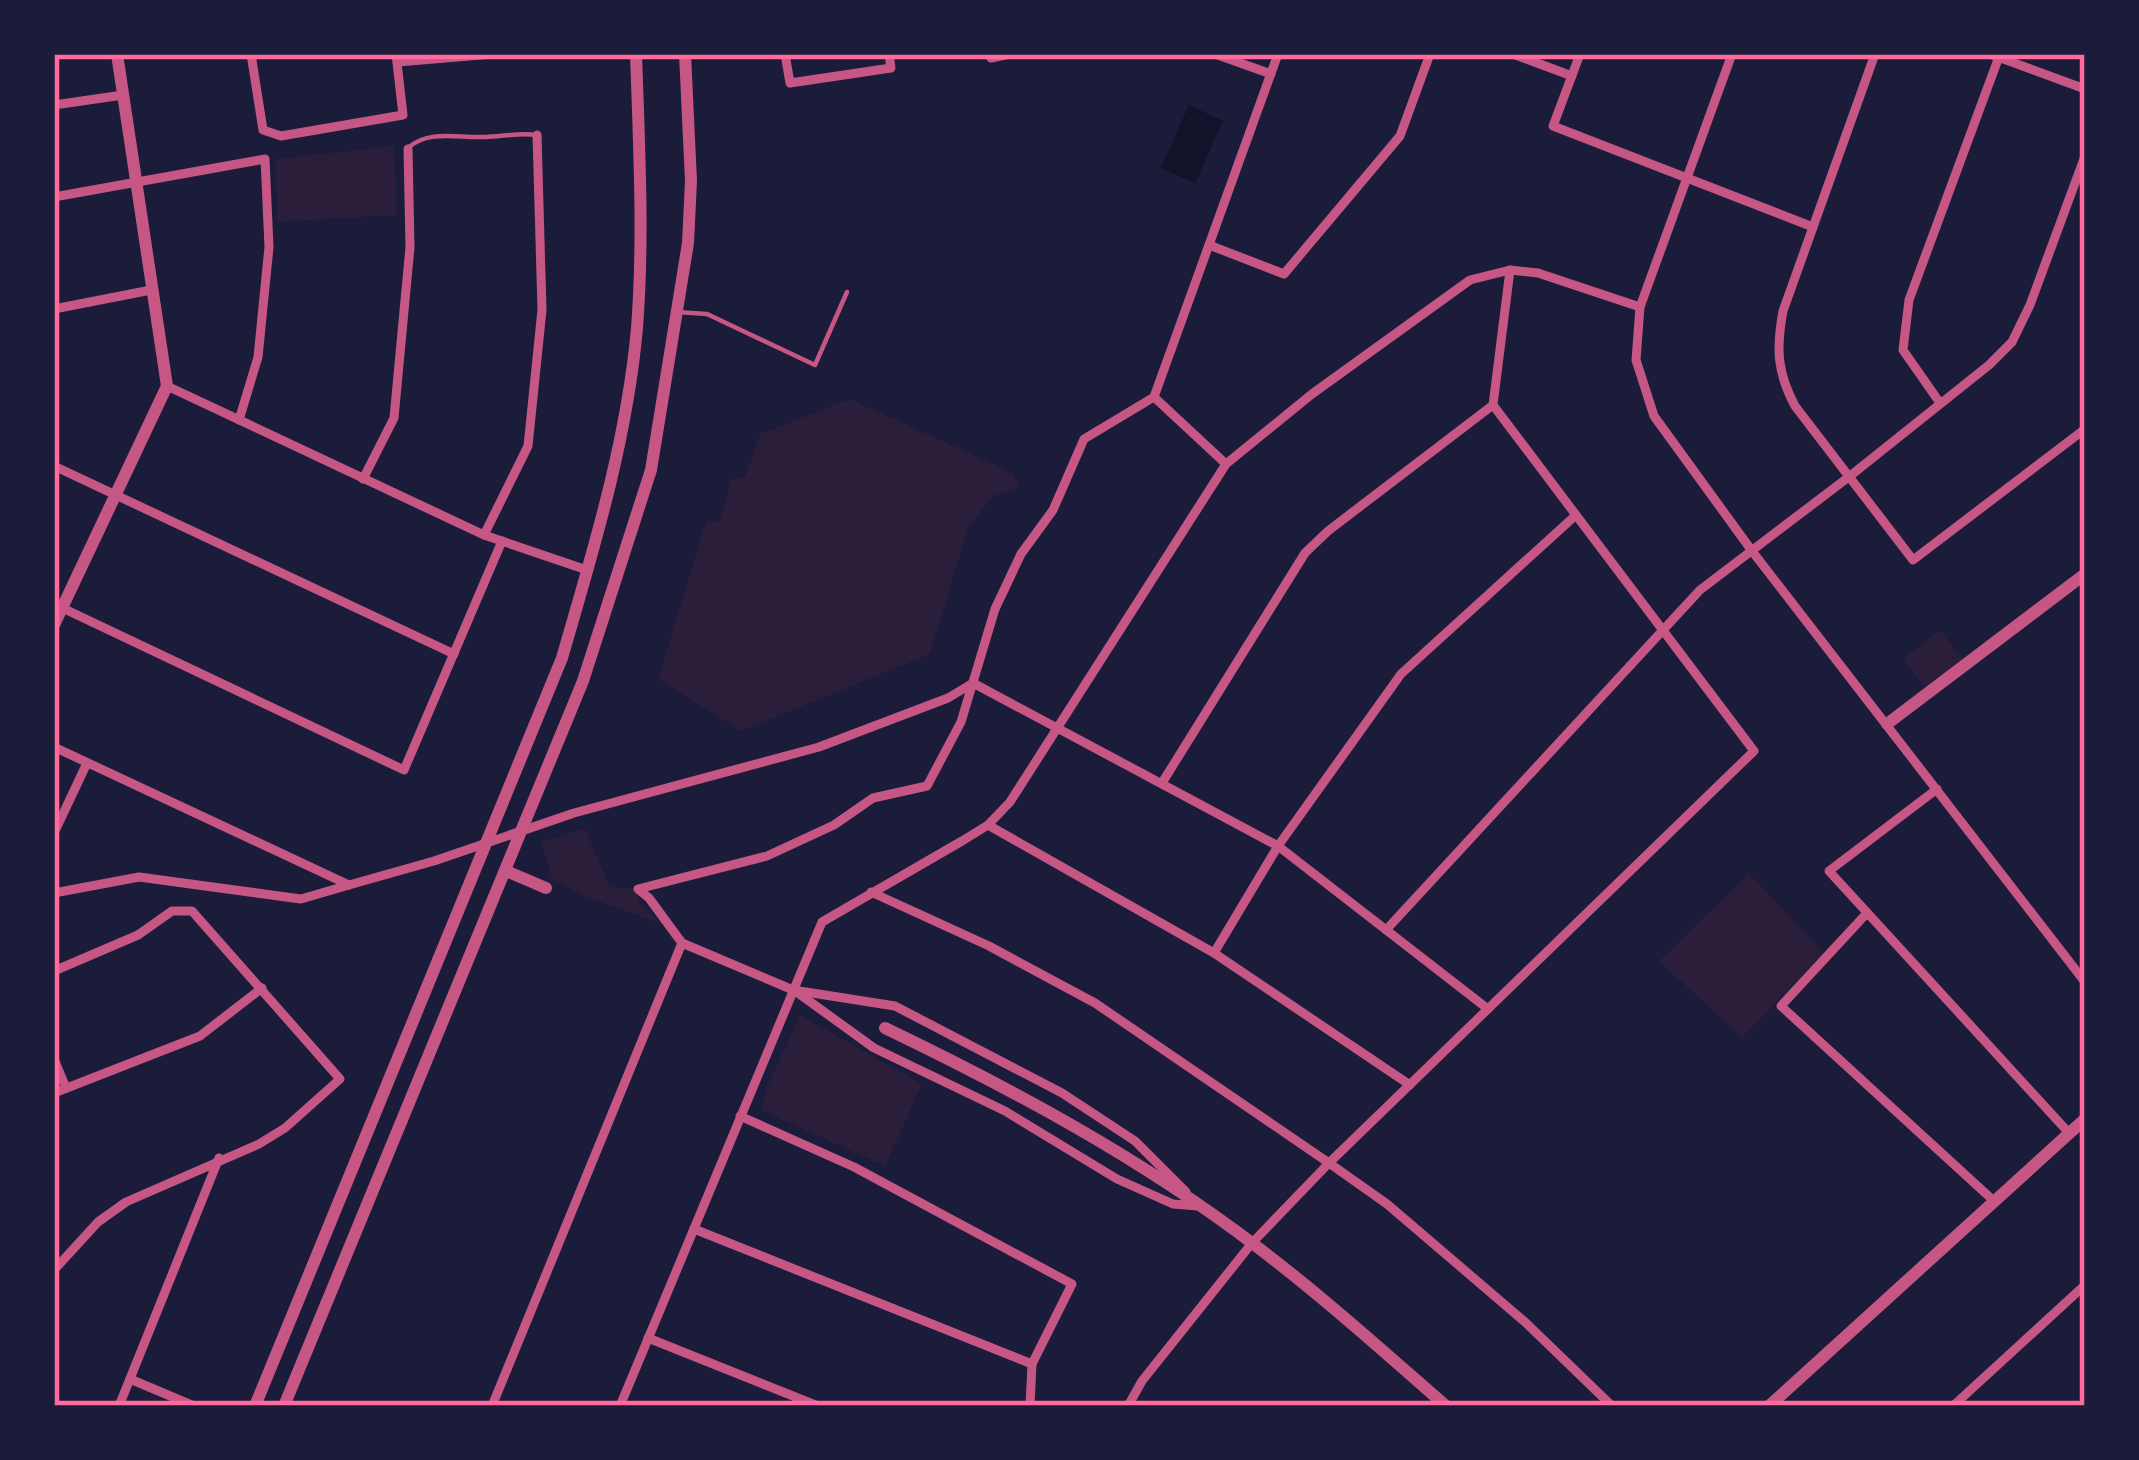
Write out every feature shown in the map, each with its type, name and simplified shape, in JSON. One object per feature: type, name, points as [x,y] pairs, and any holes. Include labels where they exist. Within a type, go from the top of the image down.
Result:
[{"type":"street","points":[[54,625],[58,606],[167,386],[117,54]]},
{"type":"street","points":[[251,54],[263,130],[281,136],[403,115],[397,58],[494,54]]},
{"type":"street","points":[[255,1406],[562,658],[587,570],[613,471],[637,330],[636,54]]},
{"type":"street","points":[[284,1406],[583,681],[651,470],[688,243],[692,181],[685,54]]},
{"type":"street","points":[[785,54],[790,83],[892,68],[889,54]]},
{"type":"street","points":[[991,54],[991,58],[1010,54]]},
{"type":"street","points":[[1215,54],[1271,74]]},
{"type":"street","points":[[1198,1205],[1174,1204],[1118,1178],[1005,1111],[874,1048],[793,990],[682,944],[650,898],[638,889],[767,856],[834,825],[873,798],[926,786],[961,722],[995,609],[1021,554],[1053,510],[1084,440],[1154,397],[1278,54]]},
{"type":"street","points":[[1209,245],[1284,274],[1400,136],[1430,54]]},
{"type":"street","points":[[1513,54],[1572,76]]},
{"type":"street","points":[[1580,54],[1553,126],[1813,226]]},
{"type":"street","points":[[1732,54],[1640,307],[1636,360],[1654,416],[1752,551],[2085,982]]},
{"type":"street","points":[[1875,54],[1783,311],[1776,348],[1780,378],[1795,406],[1913,560],[2085,428]]},
{"type":"street","points":[[1940,403],[1904,350],[1909,300],[1996,55],[2085,89]]},
{"type":"street","points":[[54,105],[123,94]]},
{"type":"street","points":[[484,536],[528,446],[542,310],[537,135]]},
{"type":"street","points":[[364,479],[394,418],[410,247],[408,149]]},
{"type":"street","points":[[1386,930],[1700,590],[1850,476],[2012,342],[2085,156]]},
{"type":"street","points":[[54,197],[265,159],[269,247],[259,357],[239,420]]},
{"type":"street","points":[[620,1406],[822,922],[988,824],[1010,802],[1226,464],[1312,394],[1471,280],[1510,270],[1538,273],[1640,307]]},
{"type":"street","points":[[1128,1406],[1142,1381],[1252,1243],[1754,751],[1493,405],[1510,270]]},
{"type":"street","points":[[54,309],[151,290]]},
{"type":"street","points":[[167,386],[484,536],[587,570]]},
{"type":"street","points":[[1154,397],[1226,464]]},
{"type":"street","points":[[1162,783],[1305,554],[1328,531],[1493,405]]},
{"type":"street","points":[[2075,438],[2085,451]]},
{"type":"street","points":[[54,466],[454,654]]},
{"type":"street","points":[[1214,953],[1278,846],[1401,674],[1576,515]]},
{"type":"street","points":[[58,606],[404,770],[502,541]]},
{"type":"street","points":[[1887,724],[2085,574]]},
{"type":"street","points":[[973,683],[1278,846],[1488,1009]]},
{"type":"street","points":[[54,892],[140,877],[301,899],[434,861],[574,813],[819,747],[948,698],[973,683]]},
{"type":"street","points":[[54,747],[349,885]]},
{"type":"street","points":[[54,833],[87,763]]},
{"type":"street","points":[[1937,789],[1829,871],[2069,1133]]},
{"type":"street","points":[[988,824],[1214,953],[1410,1085]]},
{"type":"street","points":[[506,871],[546,888]]},
{"type":"street","points":[[871,892],[989,946],[1094,1003],[1329,1163],[1388,1204],[1525,1322],[1612,1406]]},
{"type":"street","points":[[54,971],[138,934],[172,911],[192,910],[340,1079],[285,1128],[259,1144],[126,1202],[98,1222],[54,1270]]},
{"type":"street","points":[[1867,913],[1780,1006],[1995,1202]]},
{"type":"street","points":[[493,1406],[682,944]]},
{"type":"street","points":[[2075,969],[2085,959]]},
{"type":"street","points":[[54,1093],[200,1036],[262,988]]},
{"type":"street","points":[[793,990],[895,1006],[1062,1094],[1136,1141],[1198,1205]]},
{"type":"street","points":[[885,1028],[1098,1140],[1198,1205],[1252,1243],[1445,1406]]},
{"type":"street","points":[[54,1059],[66,1088]]},
{"type":"street","points":[[740,1116],[854,1167],[1072,1284],[1032,1364],[1030,1406]]},
{"type":"street","points":[[1776,1404],[2085,1119]]},
{"type":"street","points":[[119,1406],[218,1159]]},
{"type":"street","points":[[694,1228],[1032,1364]]},
{"type":"street","points":[[1953,1406],[2085,1285]]},
{"type":"street","points":[[648,1338],[818,1406]]},
{"type":"street","points":[[130,1378],[194,1406]]},
{"type":"lane","points":[[408,149],[427,137],[482,138],[512,131],[537,135]]},
{"type":"lane","points":[[677,312],[707,314],[815,365],[847,292]]},
{"type":"shaded area","points":[[1189,105],[1223,121],[1195,183],[1161,168]]},
{"type":"shaded area","points":[[394,146],[397,215],[277,222],[276,159]]},
{"type":"shaded area","points":[[850,399],[1013,473],[1019,487],[993,496],[968,528],[930,654],[741,731],[658,679],[706,521],[720,522],[731,479],[745,478],[760,434]]},
{"type":"shaded area","points":[[1940,630],[1962,659],[1925,688],[1903,659]]},
{"type":"shaded area","points":[[585,829],[610,887],[636,889],[639,902],[661,924],[552,879],[541,841]]},
{"type":"shaded area","points":[[1749,873],[1824,953],[1742,1038],[1659,961]]},
{"type":"shaded area","points":[[800,1015],[922,1084],[885,1166],[761,1110]]}]
